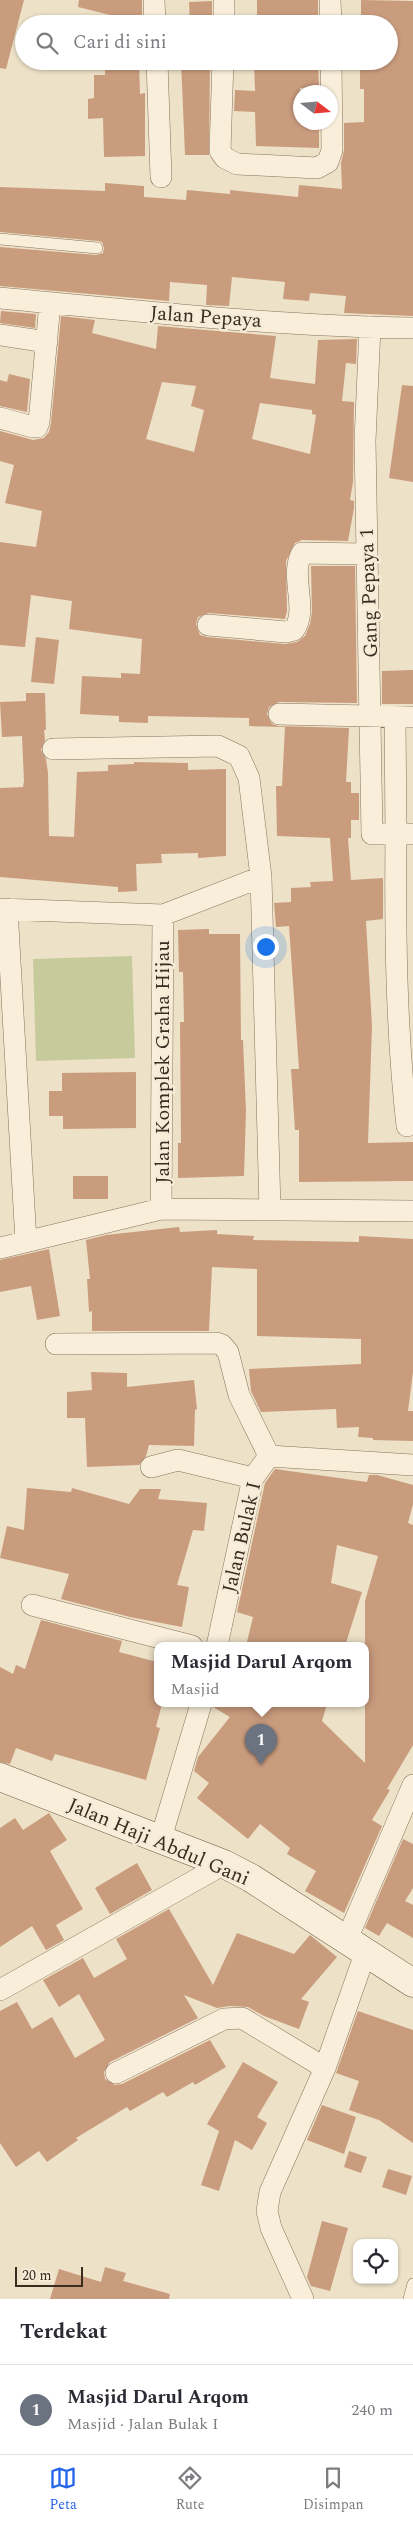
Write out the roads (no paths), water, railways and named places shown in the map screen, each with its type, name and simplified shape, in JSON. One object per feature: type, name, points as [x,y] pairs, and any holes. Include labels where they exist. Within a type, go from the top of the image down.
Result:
[{"type":"street","points":[[154,0],[155,15]]},
{"type":"street","points":[[224,0],[224,15]]},
{"type":"street","points":[[330,0],[330,15]]},
{"type":"street","points":[[157,70],[161,177]]},
{"type":"street","points":[[223,70],[220,151],[225,158],[237,164],[317,168],[328,162],[332,150],[331,70]]},
{"type":"street","name":"Jalan Pepaya","points":[[0,298],[370,327],[413,328]]},
{"type":"street","points":[[0,418],[37,427],[50,303]]},
{"type":"street","name":"Gang Pepaya 1","points":[[370,327],[365,441],[372,834],[404,834]]},
{"type":"street","points":[[0,335],[47,342]]},
{"type":"street","points":[[208,625],[286,632],[294,630],[299,620],[298,565],[302,553],[366,554]]},
{"type":"street","points":[[279,714],[404,717],[404,947],[407,1126]]},
{"type":"street","points":[[53,749],[218,746],[240,756],[249,778],[261,877],[270,1210]]},
{"type":"street","name":"Jalan Komplek Graha Hijau","points":[[26,1242],[4,909],[163,915],[261,877]]},
{"type":"street","name":"Jalan Komplek Graha Hijau","points":[[161,1209],[163,915]]},
{"type":"street","name":"Jalan Komplek Graha Hijau","points":[[0,1248],[161,1209],[413,1211]]},
{"type":"street","points":[[56,1344],[216,1343],[222,1345],[228,1352],[239,1396],[269,1456]]},
{"type":"street","name":"Jalan Bulak I","points":[[218,1642],[253,1478],[269,1456],[413,1465]]},
{"type":"street","points":[[151,1467],[178,1460],[253,1478]]},
{"type":"street","points":[[32,1605],[176,1642]]},
{"type":"street","points":[[161,1838],[200,1707]]},
{"type":"street","name":"Jalan Haji Abdul Gani","points":[[0,1777],[224,1864],[251,1878],[413,1983]]},
{"type":"street","points":[[303,2299],[271,2228],[268,2211],[270,2192],[325,2068],[356,1945],[413,1785]]},
{"type":"street","points":[[0,1990],[224,1864]]},
{"type":"street","points":[[116,2073],[232,2016],[242,2018],[325,2068]]},
{"type":"lane","points":[[0,239],[97,248]]},
{"type":"lane","points":[[409,2299],[413,2284]]},
{"type":"place","name":"Masjid Darul Arqom","points":[[261,1765]]}]
